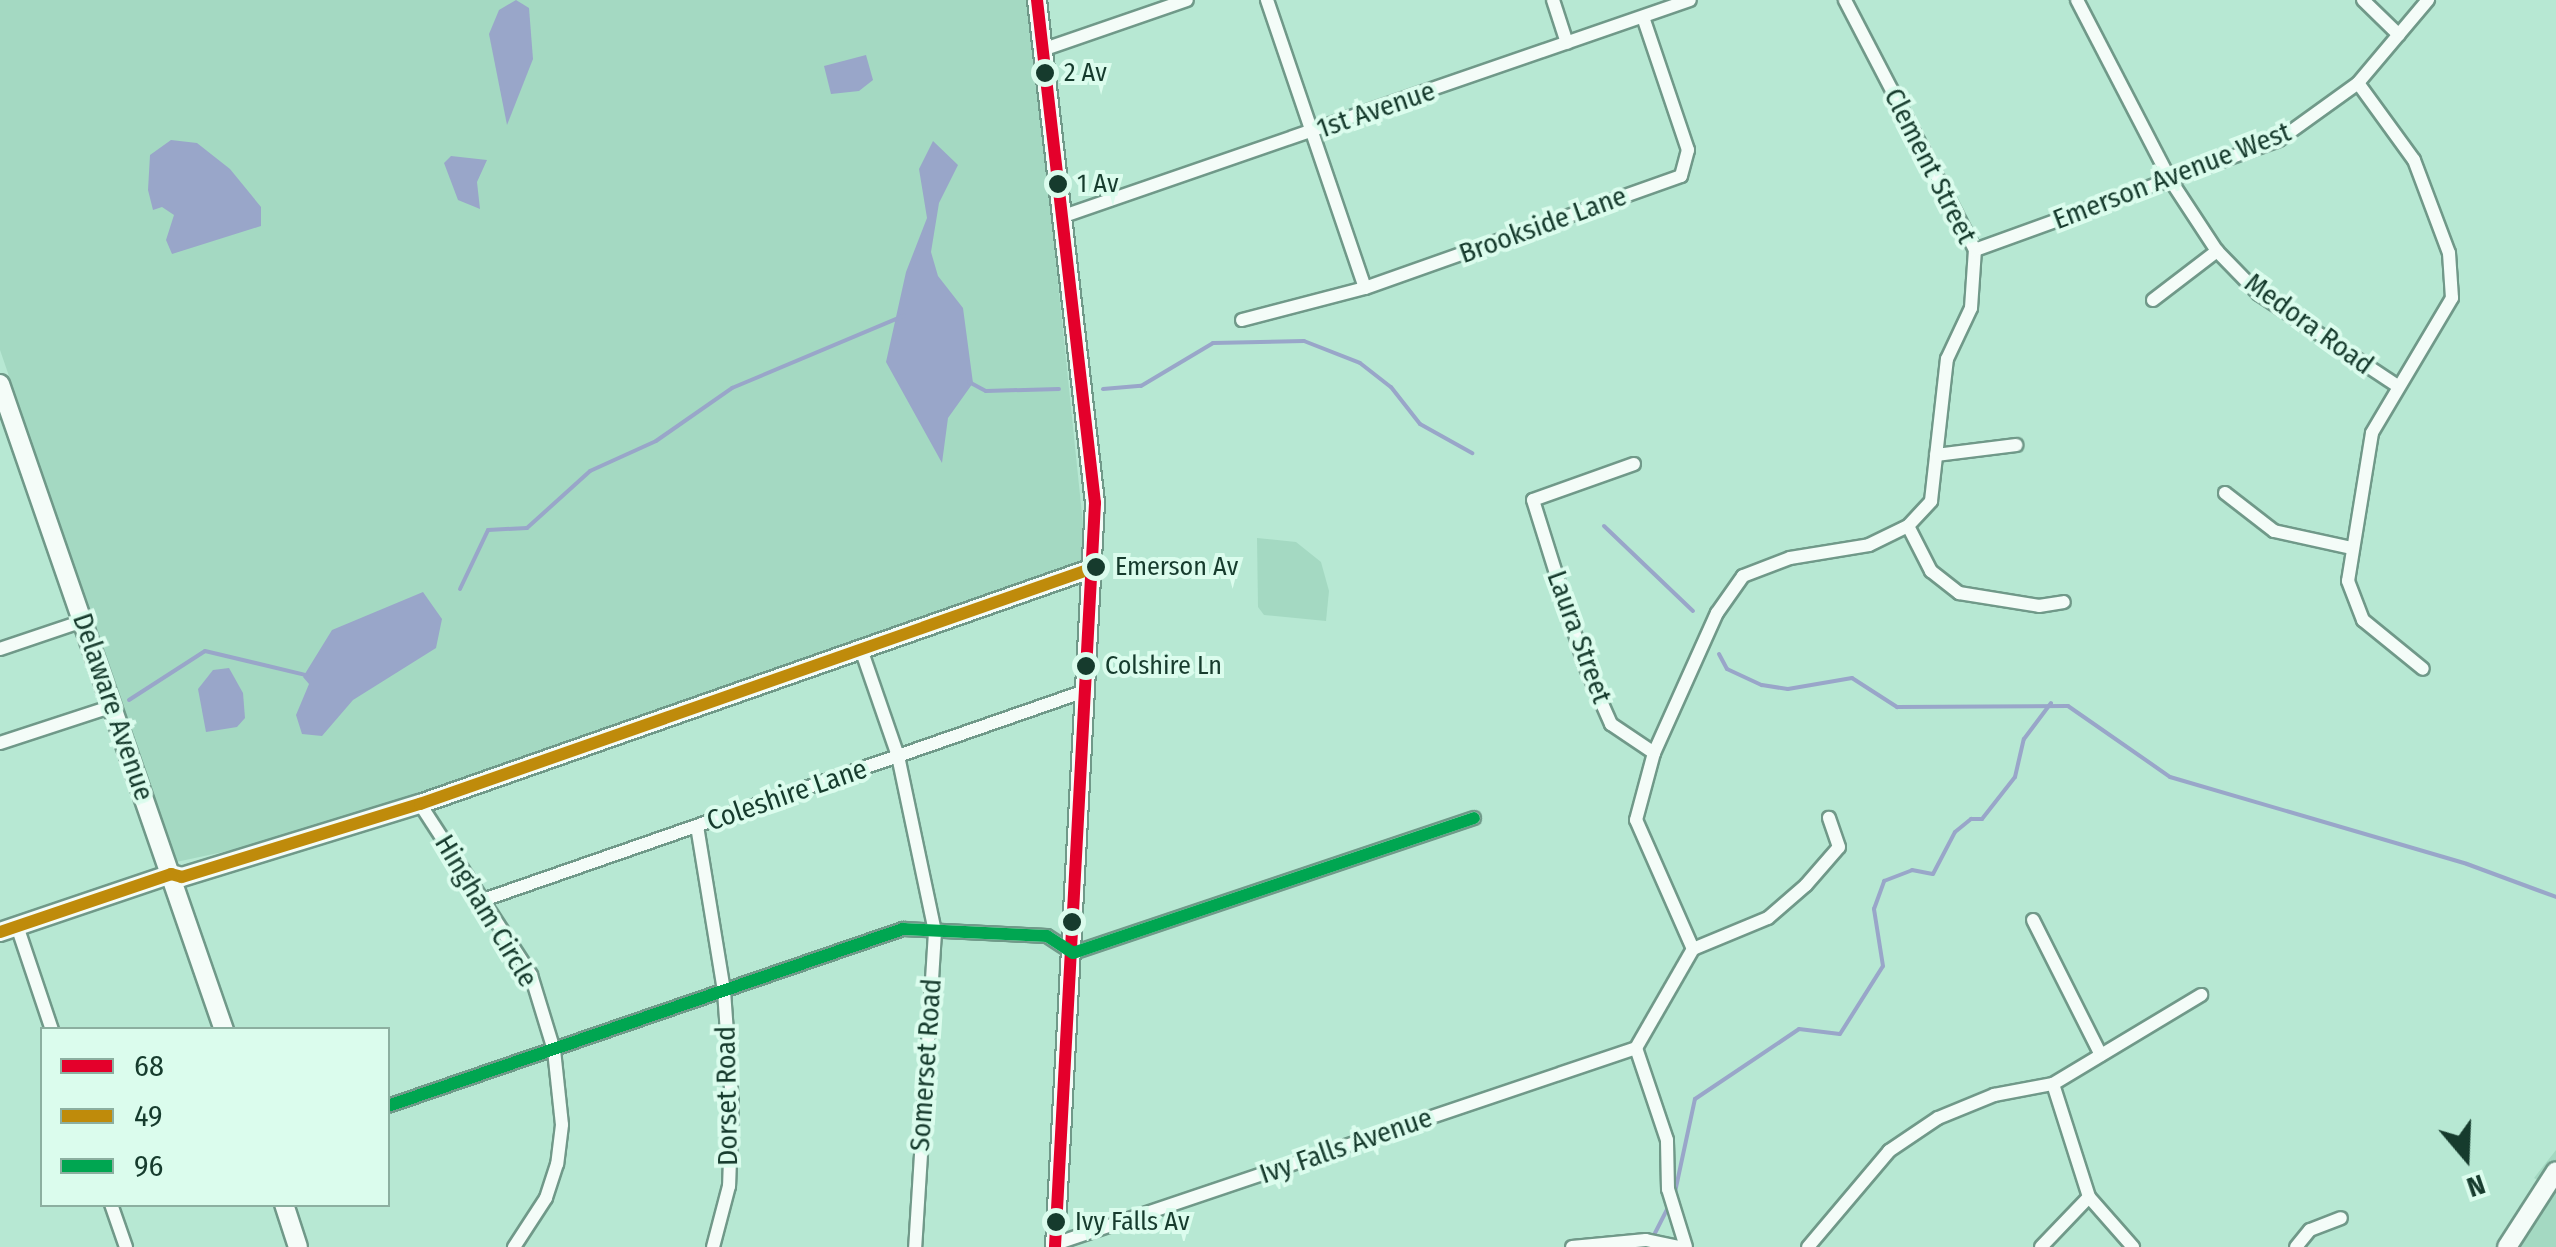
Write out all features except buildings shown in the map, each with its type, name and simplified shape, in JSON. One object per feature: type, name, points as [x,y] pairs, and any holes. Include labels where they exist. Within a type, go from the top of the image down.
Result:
[{"type":"street","points":[[1037,0],[1093,485],[1096,567],[1055,1246]]},
{"type":"street","points":[[1042,50],[1186,0]]},
{"type":"street","points":[[1267,0],[1366,288]]},
{"type":"street","points":[[1553,0],[1568,43]]},
{"type":"street","name":"1st Avenue","points":[[1061,217],[1690,0]]},
{"type":"street","name":"Clement Street","points":[[1846,0],[1974,250],[1971,308],[1947,360],[1931,502],[1908,526]]},
{"type":"street","name":"Medora Road","points":[[2078,0],[2171,181],[2217,250],[2258,294],[2396,385]]},
{"type":"street","points":[[2363,0],[2399,35],[2428,0]]},
{"type":"street","name":"Brookside Lane","points":[[1242,320],[1366,288],[1681,176],[1688,150],[1643,16]]},
{"type":"street","name":"Emerson Avenue West","points":[[1974,250],[2279,140],[2358,83],[2399,35]]},
{"type":"street","points":[[2358,83],[2414,160],[2449,253],[2452,298],[2432,338],[2396,385],[2372,433],[2348,581],[2364,620],[2423,669]]},
{"type":"street","points":[[2153,300],[2217,250]]},
{"type":"street","name":"Delaware Avenue","points":[[0,384],[223,1027]]},
{"type":"street","points":[[1936,454],[2016,444]]},
{"type":"street","name":"Laura Street","points":[[1634,464],[1533,500],[1584,664],[1612,724],[1654,753]]},
{"type":"street","points":[[2225,493],[2266,528],[2352,548]]},
{"type":"street","points":[[1693,949],[1636,820],[1654,753],[1717,613],[1743,576],[1790,558],[1870,545],[1908,526],[1931,571],[1959,593],[2038,606],[2064,602]]},
{"type":"street","points":[[51,1027],[8,929],[172,874],[182,878],[420,804],[1096,567]]},
{"type":"street","points":[[0,649],[83,622]]},
{"type":"street","name":"Somerset Road","points":[[862,652],[898,756],[935,932],[915,1247]]},
{"type":"street","name":"Coleshire Lane","points":[[486,899],[1088,690]]},
{"type":"street","points":[[0,744],[113,706]]},
{"type":"street","name":"Hingham Circle","points":[[420,804],[486,899],[531,976],[554,1050],[562,1125],[557,1164],[546,1198],[514,1247]]},
{"type":"street","points":[[1072,953],[1474,818]]},
{"type":"street","points":[[1686,1247],[1668,1190],[1666,1140],[1636,1048],[1693,949],[1768,918],[1806,885],[1840,847],[1830,818]]},
{"type":"street","name":"Dorset Road","points":[[698,826],[724,991],[730,1169],[713,1247]]},
{"type":"street","points":[[2034,920],[2101,1055]]},
{"type":"street","points":[[390,1105],[903,930],[1047,936],[1072,953]]},
{"type":"street","points":[[1808,1247],[1888,1151],[1938,1118],[1994,1095],[2053,1084],[2201,994]]},
{"type":"street","name":"Ivy Falls Avenue","points":[[1055,1246],[1636,1048]]},
{"type":"street","points":[[2053,1084],[2089,1197],[2133,1247]]},
{"type":"street","points":[[2508,1247],[2556,1170]]},
{"type":"street","points":[[2042,1247],[2089,1197]]},
{"type":"street","points":[[112,1207],[126,1247]]},
{"type":"street","points":[[285,1207],[298,1247]]},
{"type":"street","points":[[2296,1247],[2310,1230],[2341,1218]]},
{"type":"street","points":[[1572,1247],[1646,1240],[1678,1247]]},
{"type":"green space","points":[[0,0],[1029,0],[1087,563],[285,839],[176,862],[0,350]]},
{"type":"green space","points":[[1257,538],[1296,542],[1321,562],[1329,591],[1326,621],[1264,615],[1258,607]]},
{"type":"green space","points":[[2556,1150],[2556,1247],[2509,1247],[2544,1184],[2534,1178]]},
{"type":"water","points":[[516,0],[529,8],[533,59],[507,125],[489,34],[499,10]]},
{"type":"water","points":[[866,55],[873,80],[859,91],[831,94],[824,66]]},
{"type":"water","points":[[171,140],[197,143],[230,169],[261,207],[261,226],[172,254],[166,240],[174,215],[162,207],[153,210],[148,190],[150,155]]},
{"type":"water","points":[[933,141],[958,165],[939,203],[931,252],[938,276],[963,308],[973,383],[948,418],[942,463],[886,362],[906,272],[927,218],[919,169]]},
{"type":"water","points":[[451,156],[487,160],[477,182],[480,209],[458,200],[444,163]]},
{"type":"water","points":[[423,592],[442,619],[436,648],[353,700],[322,736],[302,734],[296,715],[309,684],[303,677],[332,630]]},
{"type":"water","points":[[229,668],[243,693],[245,718],[237,727],[206,732],[198,689],[213,670]]},
{"type":"waterway","points":[[460,589],[488,530],[527,528],[590,471],[656,441],[732,388],[903,316]]},
{"type":"waterway","points":[[1103,389],[1141,386],[1213,343],[1304,341],[1360,363],[1391,387],[1420,424],[1472,453]]},
{"type":"waterway","points":[[969,382],[986,391],[1059,389]]},
{"type":"waterway","points":[[1604,526],[1693,611]]},
{"type":"waterway","points":[[129,700],[205,651],[306,675]]},
{"type":"waterway","points":[[1719,654],[1727,669],[1762,685],[1788,689],[1852,678],[1897,707],[2068,706],[2170,777],[2467,864],[2556,897]]},
{"type":"waterway","points":[[1675,1192],[1695,1099],[1799,1029],[1840,1034],[1883,966],[1874,909],[1884,881],[1912,870],[1933,874],[1955,832],[1971,819],[1982,819],[2015,777],[2024,739],[2051,703]]},
{"type":"waterway","points":[[1653,1237],[1669,1205]]},
{"type":"transit line","name":"68","points":[[1037,0],[1095,503],[1055,1247]]},
{"type":"transit line","name":"49","points":[[0,932],[171,874],[182,877],[420,804],[1096,567]]},
{"type":"transit line","name":"96","points":[[390,1105],[903,929],[1047,936],[1073,953],[1474,818]]},
{"type":"place","name":"2 Av","points":[[1045,73]]},
{"type":"place","name":"1 Av","points":[[1058,184]]},
{"type":"place","name":"Emerson Av","points":[[1096,567]]},
{"type":"place","name":"Colshire Ln","points":[[1086,666]]},
{"type":"place","name":"Ivy Falls Av","points":[[1056,1222]]}]
